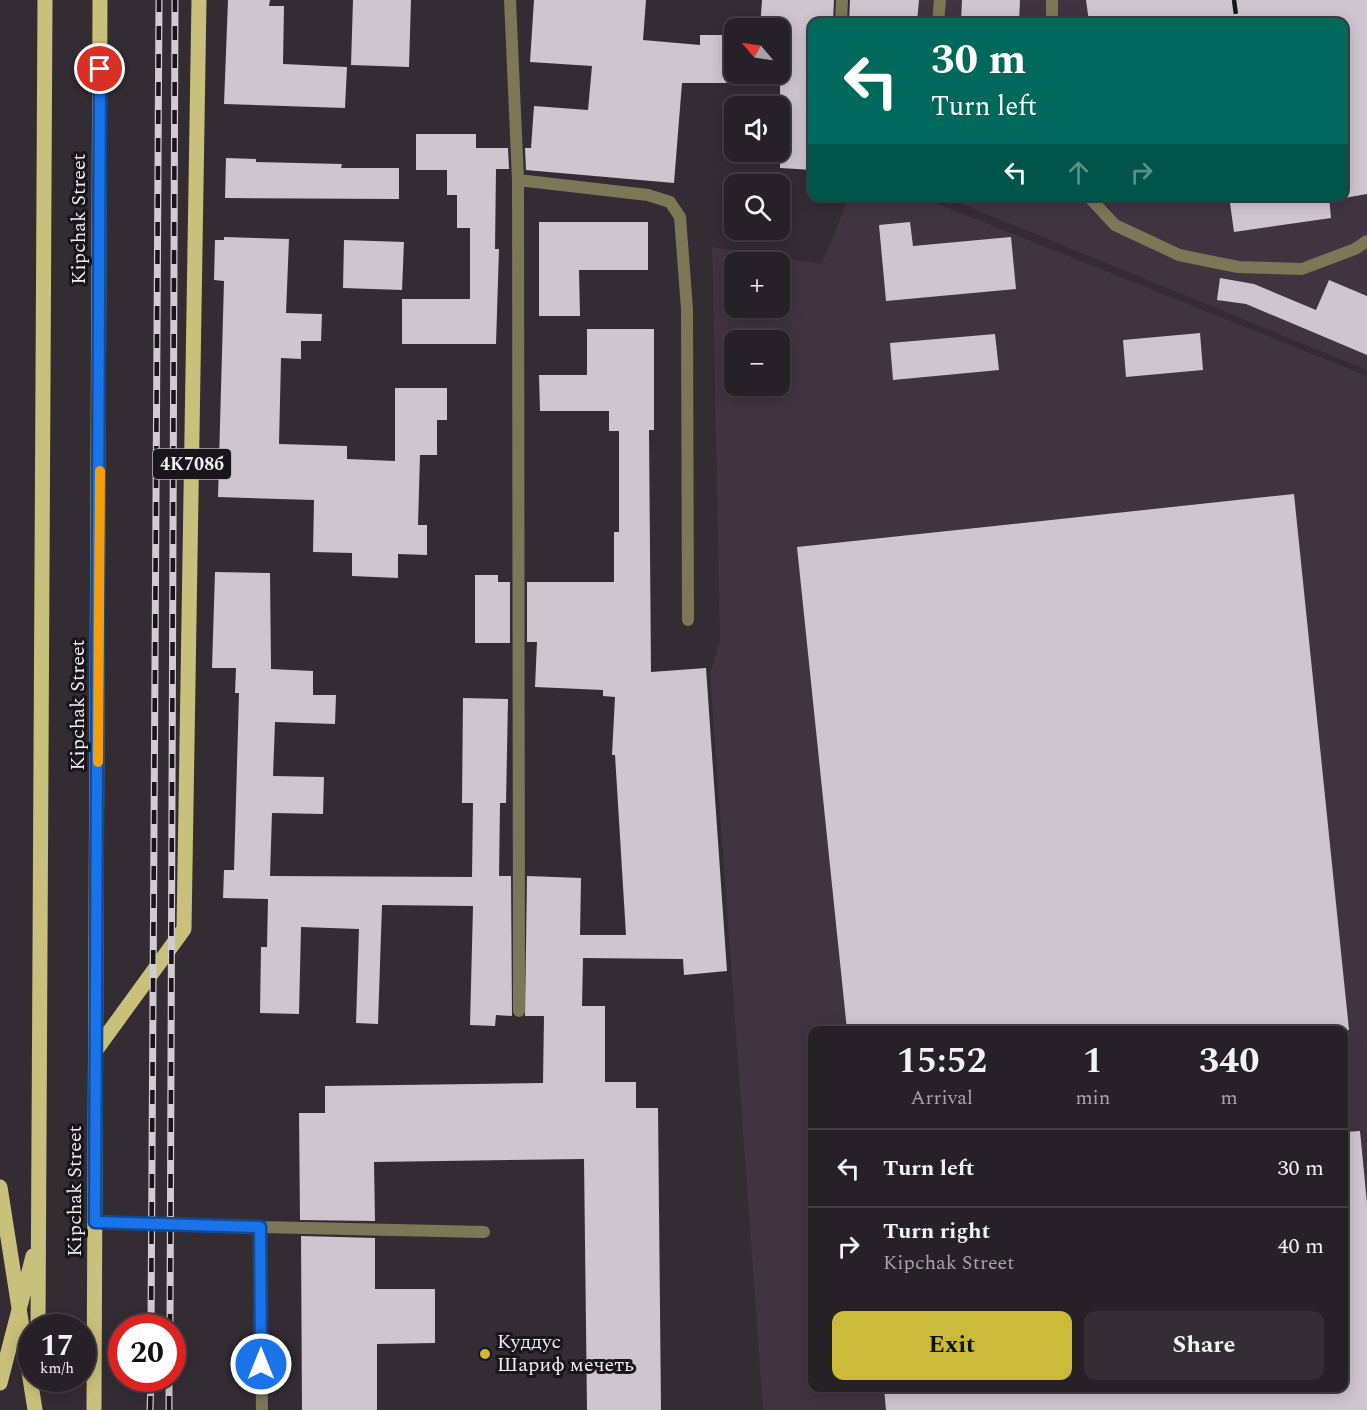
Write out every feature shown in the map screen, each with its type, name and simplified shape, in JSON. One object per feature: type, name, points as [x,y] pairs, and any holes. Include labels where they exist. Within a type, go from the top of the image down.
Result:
[{"type":"main road","name":"Kipchak Street","points":[[38,1314],[45,416],[45,0]]},
{"type":"main road","name":"Kipchak Street","points":[[94,1410],[100,0]]},
{"type":"main road","name":"4К708б","points":[[96,1050],[184,929],[199,0]]},
{"type":"main road","points":[[0,1188],[20,1314]]},
{"type":"main road","points":[[20,1314],[39,1226]]},
{"type":"main road","points":[[0,1383],[18,1321]]},
{"type":"main road","points":[[33,1392],[36,1410]]},
{"type":"main road","points":[[36,1410],[37,1392]]},
{"type":"lane","points":[[510,0],[518,180],[519,1011]]},
{"type":"lane","points":[[841,18],[842,0]]},
{"type":"lane","points":[[938,18],[940,0]]},
{"type":"lane","points":[[1052,0],[1052,18]]},
{"type":"lane","points":[[518,180],[648,195],[670,202],[680,217],[687,309],[688,620]]},
{"type":"lane","points":[[1093,201],[1115,225],[1179,255],[1238,267],[1302,269],[1355,249],[1367,241]]},
{"type":"lane","points":[[95,1222],[484,1232]]},
{"type":"lane","points":[[260,1227],[262,1410]]},
{"type":"shaded area","points":[[851,0],[1367,0],[1367,370],[955,201],[1348,201],[1348,18],[850,18]]},
{"type":"shaded area","points":[[847,201],[931,201],[1367,376],[1367,1410],[763,1410],[710,674],[720,640],[712,247],[744,252],[724,252],[724,318],[790,318],[790,259],[822,264]]},
{"type":"building","points":[[228,0],[270,0],[269,6],[284,6],[283,64],[347,67],[345,108],[224,104]]},
{"type":"building","points":[[353,0],[411,0],[409,67],[351,65]]},
{"type":"building","points":[[534,0],[646,0],[643,40],[700,45],[700,35],[724,35],[724,83],[682,83],[674,183],[526,170],[525,148],[531,148],[534,106],[588,110],[592,66],[530,62]]},
{"type":"building","points":[[762,0],[834,0],[833,18],[808,18],[808,170],[780,168],[780,162],[790,162],[790,96],[780,96],[780,84],[790,84],[790,18],[761,18]]},
{"type":"building","points":[[850,0],[919,0],[917,18],[849,18]]},
{"type":"building","points":[[962,0],[1020,0],[1019,18],[961,18]]},
{"type":"building","points":[[1086,0],[1367,0],[1367,194],[1348,197],[1348,18],[1088,18]]},
{"type":"building","points":[[416,134],[476,134],[476,148],[508,148],[509,169],[496,169],[495,249],[499,249],[496,344],[402,344],[402,299],[470,299],[470,228],[457,228],[457,195],[447,195],[447,170],[416,170]]},
{"type":"building","points":[[226,158],[256,159],[256,162],[342,164],[341,168],[399,168],[399,199],[225,198]]},
{"type":"building","points":[[1230,201],[1329,201],[1331,218],[1234,232]]},
{"type":"building","points":[[539,222],[648,222],[648,270],[579,270],[580,316],[539,316]]},
{"type":"building","points":[[910,222],[913,246],[1011,237],[1016,289],[886,301],[879,225]]},
{"type":"building","points":[[224,237],[289,239],[286,313],[322,314],[321,341],[301,341],[301,359],[281,358],[279,444],[347,446],[347,459],[395,461],[395,388],[447,388],[447,420],[437,420],[437,455],[420,455],[418,525],[427,525],[427,555],[398,554],[398,578],[352,576],[352,553],[313,552],[314,500],[218,497],[224,281],[214,280],[215,240],[224,240]]},
{"type":"building","points":[[344,240],[404,242],[402,290],[343,288]]},
{"type":"building","points":[[1220,278],[1254,284],[1316,310],[1329,280],[1367,296],[1367,355],[1246,304],[1217,300]]},
{"type":"building","points":[[587,329],[654,329],[654,430],[649,430],[651,672],[706,668],[727,971],[684,975],[683,959],[583,958],[582,1006],[605,1006],[605,1082],[636,1082],[636,1108],[658,1108],[661,1410],[587,1410],[584,1159],[374,1162],[375,1221],[300,1220],[299,1113],[325,1113],[325,1086],[543,1083],[544,1016],[525,1016],[527,876],[581,878],[580,935],[626,935],[615,755],[612,755],[615,697],[603,696],[603,690],[535,687],[537,642],[527,642],[527,582],[614,582],[614,532],[619,532],[619,431],[609,431],[609,411],[540,411],[539,375],[587,375]]},
{"type":"building","points":[[1200,333],[1203,370],[1126,377],[1123,340]]},
{"type":"building","points":[[995,334],[999,370],[893,380],[890,343]]},
{"type":"building","points":[[1294,494],[1349,1030],[1348,1026],[847,1026],[797,547]]},
{"type":"building","points":[[215,572],[270,573],[271,669],[313,671],[313,695],[336,695],[335,724],[275,722],[273,776],[324,777],[323,814],[272,813],[270,876],[472,877],[473,803],[462,803],[463,698],[508,699],[506,803],[500,803],[499,876],[511,876],[512,1016],[496,1015],[495,1026],[470,1025],[473,906],[382,905],[378,1024],[356,1023],[359,929],[301,927],[299,1014],[260,1013],[261,947],[267,947],[268,899],[223,898],[224,870],[234,870],[239,693],[235,693],[236,668],[212,668]]},
{"type":"building","points":[[475,575],[498,575],[498,582],[510,582],[510,643],[475,643]]},
{"type":"building","points":[[1360,1131],[1367,1203],[1367,1410],[886,1410],[884,1392],[1348,1392],[1348,1132]]},
{"type":"building","points":[[301,1236],[375,1238],[375,1289],[435,1289],[435,1343],[377,1344],[377,1410],[302,1410]]},
{"type":"railway","points":[[151,1314],[159,0]]},
{"type":"railway","points":[[170,1314],[175,0]]},
{"type":"railway","points":[[1234,0],[1236,18]]},
{"type":"railway","points":[[150,1410],[151,1392]]},
{"type":"railway","points":[[169,1392],[169,1410]]},
{"type":"slow traffic","points":[[98,762],[100,471]]},
{"type":"place","name":"Куддус Шариф мечеть","points":[[485,1354]]},
{"type":"route","points":[[100,69],[95,1222],[260,1227],[261,1364]]}]
